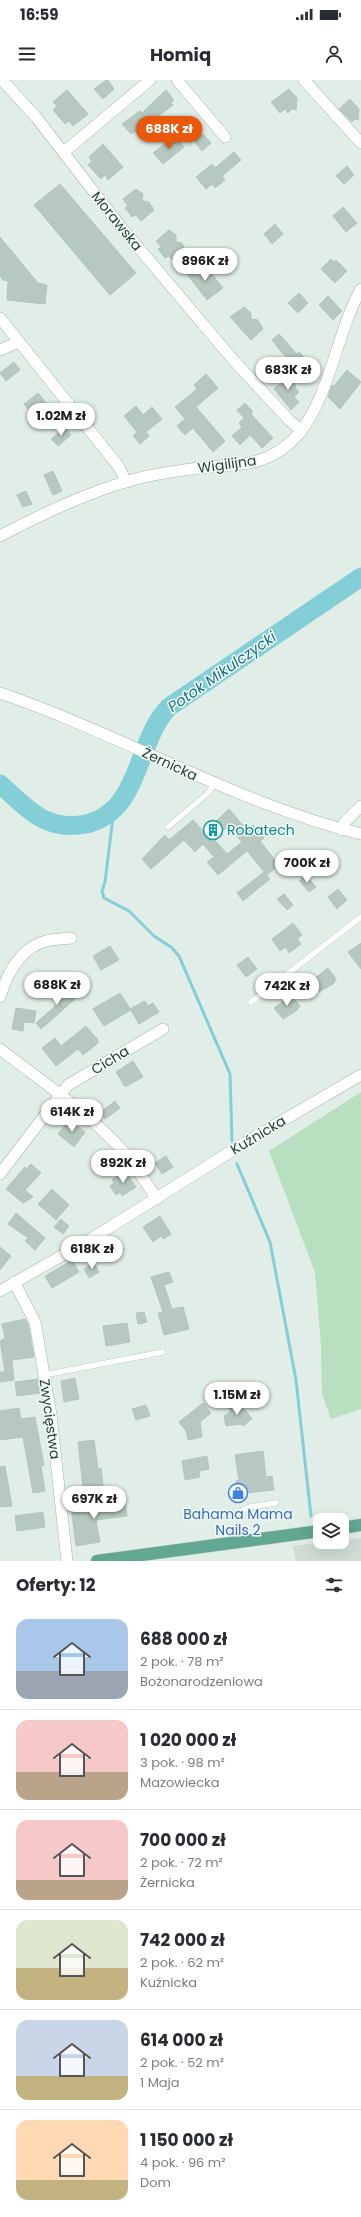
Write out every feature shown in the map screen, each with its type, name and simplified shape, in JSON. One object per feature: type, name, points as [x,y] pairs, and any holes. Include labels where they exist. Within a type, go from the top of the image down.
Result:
[{"type":"main road","points":[[349,1527],[361,1525]]},
{"type":"main road","points":[[97,1561],[313,1532]]},
{"type":"street","name":"Morawska","points":[[2,80],[36,117],[121,227],[235,362],[290,421],[301,430]]},
{"type":"street","points":[[64,152],[150,80]]},
{"type":"street","points":[[177,80],[225,137]]},
{"type":"street","points":[[304,80],[361,143]]},
{"type":"street","name":"Wigilijna","points":[[0,536],[40,516],[126,482],[205,467],[256,462],[288,445],[301,430],[329,374],[350,312],[361,289]]},
{"type":"street","points":[[0,318],[119,467],[126,482]]},
{"type":"street","points":[[0,350],[19,342]]},
{"type":"street","name":"Żernicka","points":[[0,693],[160,758],[214,784],[290,814],[342,830],[361,834]]},
{"type":"street","points":[[342,830],[344,823],[361,806]]},
{"type":"street","points":[[0,997],[5,982],[15,964],[30,948],[46,941],[71,938]]},
{"type":"street","name":"Cicha","points":[[0,1174],[68,1085],[163,1029]]},
{"type":"street","points":[[0,1048],[61,1096],[123,1152],[157,1199]]},
{"type":"street","name":"Kuźnicka","points":[[0,1290],[91,1239],[246,1142],[361,1075]]},
{"type":"street","name":"Zwycięstwa","points":[[14,1282],[35,1322],[44,1375],[67,1561]]},
{"type":"lane","points":[[168,827],[208,793],[214,784]]},
{"type":"lane","points":[[250,1002],[361,917]]},
{"type":"lane","points":[[44,1375],[163,1352]]},
{"type":"lane","points":[[232,1516],[250,1507],[276,1503]]},
{"type":"shaded area","points":[[361,1538],[361,1561],[296,1561],[293,1546],[313,1544],[313,1549],[349,1549],[349,1539]]},
{"type":"green space","points":[[361,1092],[361,1409],[331,1419],[322,1394],[321,1346],[315,1272],[269,1151]]},
{"type":"building","points":[[108,80],[114,89],[103,99],[94,89]]},
{"type":"building","points":[[289,89],[297,98],[296,110],[292,109],[288,113],[285,109],[280,113],[271,102]]},
{"type":"building","points":[[67,90],[88,114],[73,126],[69,121],[65,124],[53,110],[57,106],[53,102]]},
{"type":"building","points":[[166,90],[174,100],[171,103],[173,105],[150,122],[151,124],[138,135],[135,131],[131,134],[122,124],[140,111],[142,113]]},
{"type":"building","points":[[350,99],[359,109],[358,120],[355,119],[352,122],[339,109]]},
{"type":"building","points":[[203,134],[211,143],[202,151],[194,141]]},
{"type":"building","points":[[175,136],[184,147],[163,164],[153,153]]},
{"type":"building","points":[[103,144],[123,167],[108,180],[105,175],[101,179],[88,165],[92,161],[89,157]]},
{"type":"building","points":[[234,152],[241,160],[222,176],[225,180],[215,188],[212,184],[206,189],[196,177],[212,164],[215,168]]},
{"type":"building","points":[[347,166],[354,175],[344,184],[336,176]]},
{"type":"building","points":[[60,184],[136,273],[110,295],[34,205]]},
{"type":"building","points":[[136,189],[143,194],[142,201],[149,202],[154,210],[141,221],[136,215],[132,217],[125,208],[128,206],[123,199]]},
{"type":"building","points":[[343,207],[357,223],[346,232],[333,216]]},
{"type":"building","points":[[275,224],[283,234],[272,244],[264,234]]},
{"type":"building","points":[[169,230],[176,235],[176,242],[182,243],[186,251],[174,262],[169,256],[165,258],[158,249],[161,247],[156,241]]},
{"type":"building","points":[[0,237],[38,283],[47,285],[45,304],[7,300],[8,281],[3,280],[0,276]]},
{"type":"building","points":[[331,259],[334,262],[336,260],[347,271],[335,283],[321,269]]},
{"type":"building","points":[[198,265],[206,274],[210,272],[223,288],[207,300],[187,274]]},
{"type":"building","points":[[299,293],[308,303],[298,313],[288,303]]},
{"type":"building","points":[[328,296],[342,311],[333,320],[319,305]]},
{"type":"building","points":[[244,307],[251,313],[251,319],[258,320],[263,329],[251,340],[230,317]]},
{"type":"building","points":[[279,334],[297,354],[299,352],[319,371],[311,380],[282,353],[272,340]]},
{"type":"building","points":[[14,362],[20,370],[6,381],[0,373]]},
{"type":"building","points":[[295,370],[295,387],[299,392],[294,397],[299,402],[291,410],[274,389]]},
{"type":"building","points":[[347,370],[361,382],[340,409],[328,397],[332,385],[334,386]]},
{"type":"building","points":[[206,374],[218,388],[196,407],[225,441],[213,452],[193,428],[185,435],[177,426],[185,419],[175,407],[197,389],[194,385]]},
{"type":"building","points":[[38,393],[46,403],[32,414],[24,404]]},
{"type":"building","points":[[245,403],[253,412],[251,414],[273,438],[262,448],[250,435],[240,445],[232,436],[242,427],[239,423],[244,418],[237,410]]},
{"type":"building","points":[[136,406],[143,415],[152,407],[162,419],[146,432],[149,436],[140,444],[133,436],[137,432],[124,416]]},
{"type":"building","points":[[65,428],[71,435],[58,446],[51,439]]},
{"type":"building","points":[[53,471],[62,491],[53,495],[44,475]]},
{"type":"building","points":[[26,491],[32,504],[23,507],[17,495]]},
{"type":"building","points":[[229,809],[247,830],[253,825],[264,838],[260,841],[279,865],[267,875],[247,851],[218,875],[207,862],[214,857],[203,844],[195,852],[184,840],[151,869],[142,859],[165,835],[169,840],[193,820],[204,832]],"holes":[[[228,826],[242,842],[227,854],[214,839]]]},
{"type":"building","points":[[264,872],[270,879],[243,901],[237,893]]},
{"type":"building","points":[[306,875],[316,887],[309,892],[299,881]]},
{"type":"building","points":[[338,889],[347,900],[337,909],[328,897]]},
{"type":"building","points":[[284,894],[293,905],[287,910],[277,899]]},
{"type":"building","points":[[293,923],[302,935],[297,939],[301,944],[289,953],[286,947],[280,951],[272,939]]},
{"type":"building","points":[[361,943],[361,969],[348,952]]},
{"type":"building","points":[[110,946],[119,960],[101,970],[93,956]]},
{"type":"building","points":[[248,957],[257,969],[246,977],[237,965]]},
{"type":"building","points":[[328,968],[336,979],[333,984],[319,992],[311,981]]},
{"type":"building","points":[[63,986],[75,999],[41,1029],[36,1023],[60,1002],[53,994]]},
{"type":"building","points":[[120,993],[131,1010],[104,1026],[93,1009]]},
{"type":"building","points":[[291,995],[300,1006],[296,1011],[283,1019],[274,1008]]},
{"type":"building","points":[[145,1001],[148,1006],[153,1003],[159,1012],[139,1024],[130,1009]]},
{"type":"building","points":[[16,1008],[36,1011],[34,1023],[24,1022],[23,1031],[12,1029]]},
{"type":"building","points":[[86,1026],[98,1040],[98,1043],[83,1055],[78,1049],[56,1066],[42,1048],[55,1038],[61,1046]]},
{"type":"building","points":[[133,1061],[143,1077],[125,1087],[116,1072]]},
{"type":"building","points":[[115,1101],[120,1108],[105,1119],[100,1113]]},
{"type":"building","points":[[69,1120],[85,1132],[74,1147],[58,1134]]},
{"type":"building","points":[[166,1156],[173,1167],[162,1174],[155,1163]]},
{"type":"building","points":[[31,1164],[41,1173],[25,1190],[33,1197],[23,1203],[6,1189],[25,1167],[26,1169]]},
{"type":"building","points":[[125,1171],[136,1187],[122,1196],[120,1192],[116,1195],[110,1186],[114,1183],[112,1180]]},
{"type":"building","points":[[52,1189],[69,1205],[56,1220],[38,1204]]},
{"type":"building","points":[[16,1213],[45,1238],[35,1250],[25,1241],[28,1238],[8,1224]]},
{"type":"building","points":[[160,1216],[171,1234],[164,1239],[161,1236],[153,1242],[143,1227]]},
{"type":"building","points":[[61,1219],[69,1226],[63,1234],[54,1227]]},
{"type":"building","points":[[116,1239],[124,1250],[111,1259],[103,1248]]},
{"type":"building","points":[[0,1247],[11,1256],[0,1270]]},
{"type":"building","points":[[72,1260],[79,1272],[52,1288],[45,1276]]},
{"type":"building","points":[[94,1263],[99,1272],[89,1278],[84,1269]]},
{"type":"building","points":[[169,1272],[173,1282],[164,1285],[172,1309],[183,1307],[189,1329],[164,1335],[158,1313],[163,1312],[151,1277]]},
{"type":"building","points":[[144,1312],[147,1322],[138,1324],[136,1313]]},
{"type":"building","points":[[25,1319],[28,1324],[34,1357],[12,1360],[14,1380],[0,1382],[0,1372],[5,1372],[0,1341],[5,1338],[2,1324]]},
{"type":"building","points":[[127,1323],[130,1342],[106,1346],[103,1326]]},
{"type":"building","points":[[75,1378],[79,1399],[64,1402],[61,1381]]},
{"type":"building","points":[[38,1379],[40,1393],[17,1396],[15,1382]]},
{"type":"building","points":[[238,1401],[252,1419],[243,1426],[241,1424],[226,1426],[224,1416],[231,1411],[228,1408]]},
{"type":"building","points":[[203,1403],[211,1413],[200,1422],[202,1437],[188,1440],[186,1431],[179,1422]]},
{"type":"building","points":[[146,1405],[150,1416],[136,1420],[132,1409]]},
{"type":"building","points":[[19,1408],[21,1419],[35,1417],[44,1465],[41,1466],[45,1491],[33,1493],[23,1437],[0,1440],[0,1411]]},
{"type":"building","points":[[94,1440],[98,1469],[101,1468],[103,1485],[83,1488],[78,1442]]},
{"type":"building","points":[[263,1451],[266,1477],[272,1476],[274,1490],[238,1494],[236,1481],[239,1480],[235,1455]]},
{"type":"building","points":[[207,1456],[209,1469],[199,1471],[200,1477],[185,1480],[182,1461]]},
{"type":"building","points":[[5,1466],[12,1506],[0,1507],[0,1467]]},
{"type":"building","points":[[125,1500],[127,1516],[96,1520],[100,1542],[76,1546],[71,1508]]},
{"type":"building","points":[[43,1512],[45,1527],[17,1531],[15,1516]]},
{"type":"waterway","name":"Potok Mikulczycki","points":[[0,784],[29,810],[38,816],[60,825],[72,826],[86,824],[104,817],[118,805],[128,790],[158,721],[169,707],[361,577]]},
{"type":"waterway","points":[[114,809],[105,882],[102,891],[104,898],[129,911],[154,936],[171,947],[179,956],[230,1074],[232,1141]]},
{"type":"waterway","points":[[237,1164],[270,1242],[296,1380],[311,1516]]},
{"type":"place","name":"Robatech","points":[[213,830]]},
{"type":"place","name":"Bahama Mama Nails 2","points":[[238,1493]]}]
